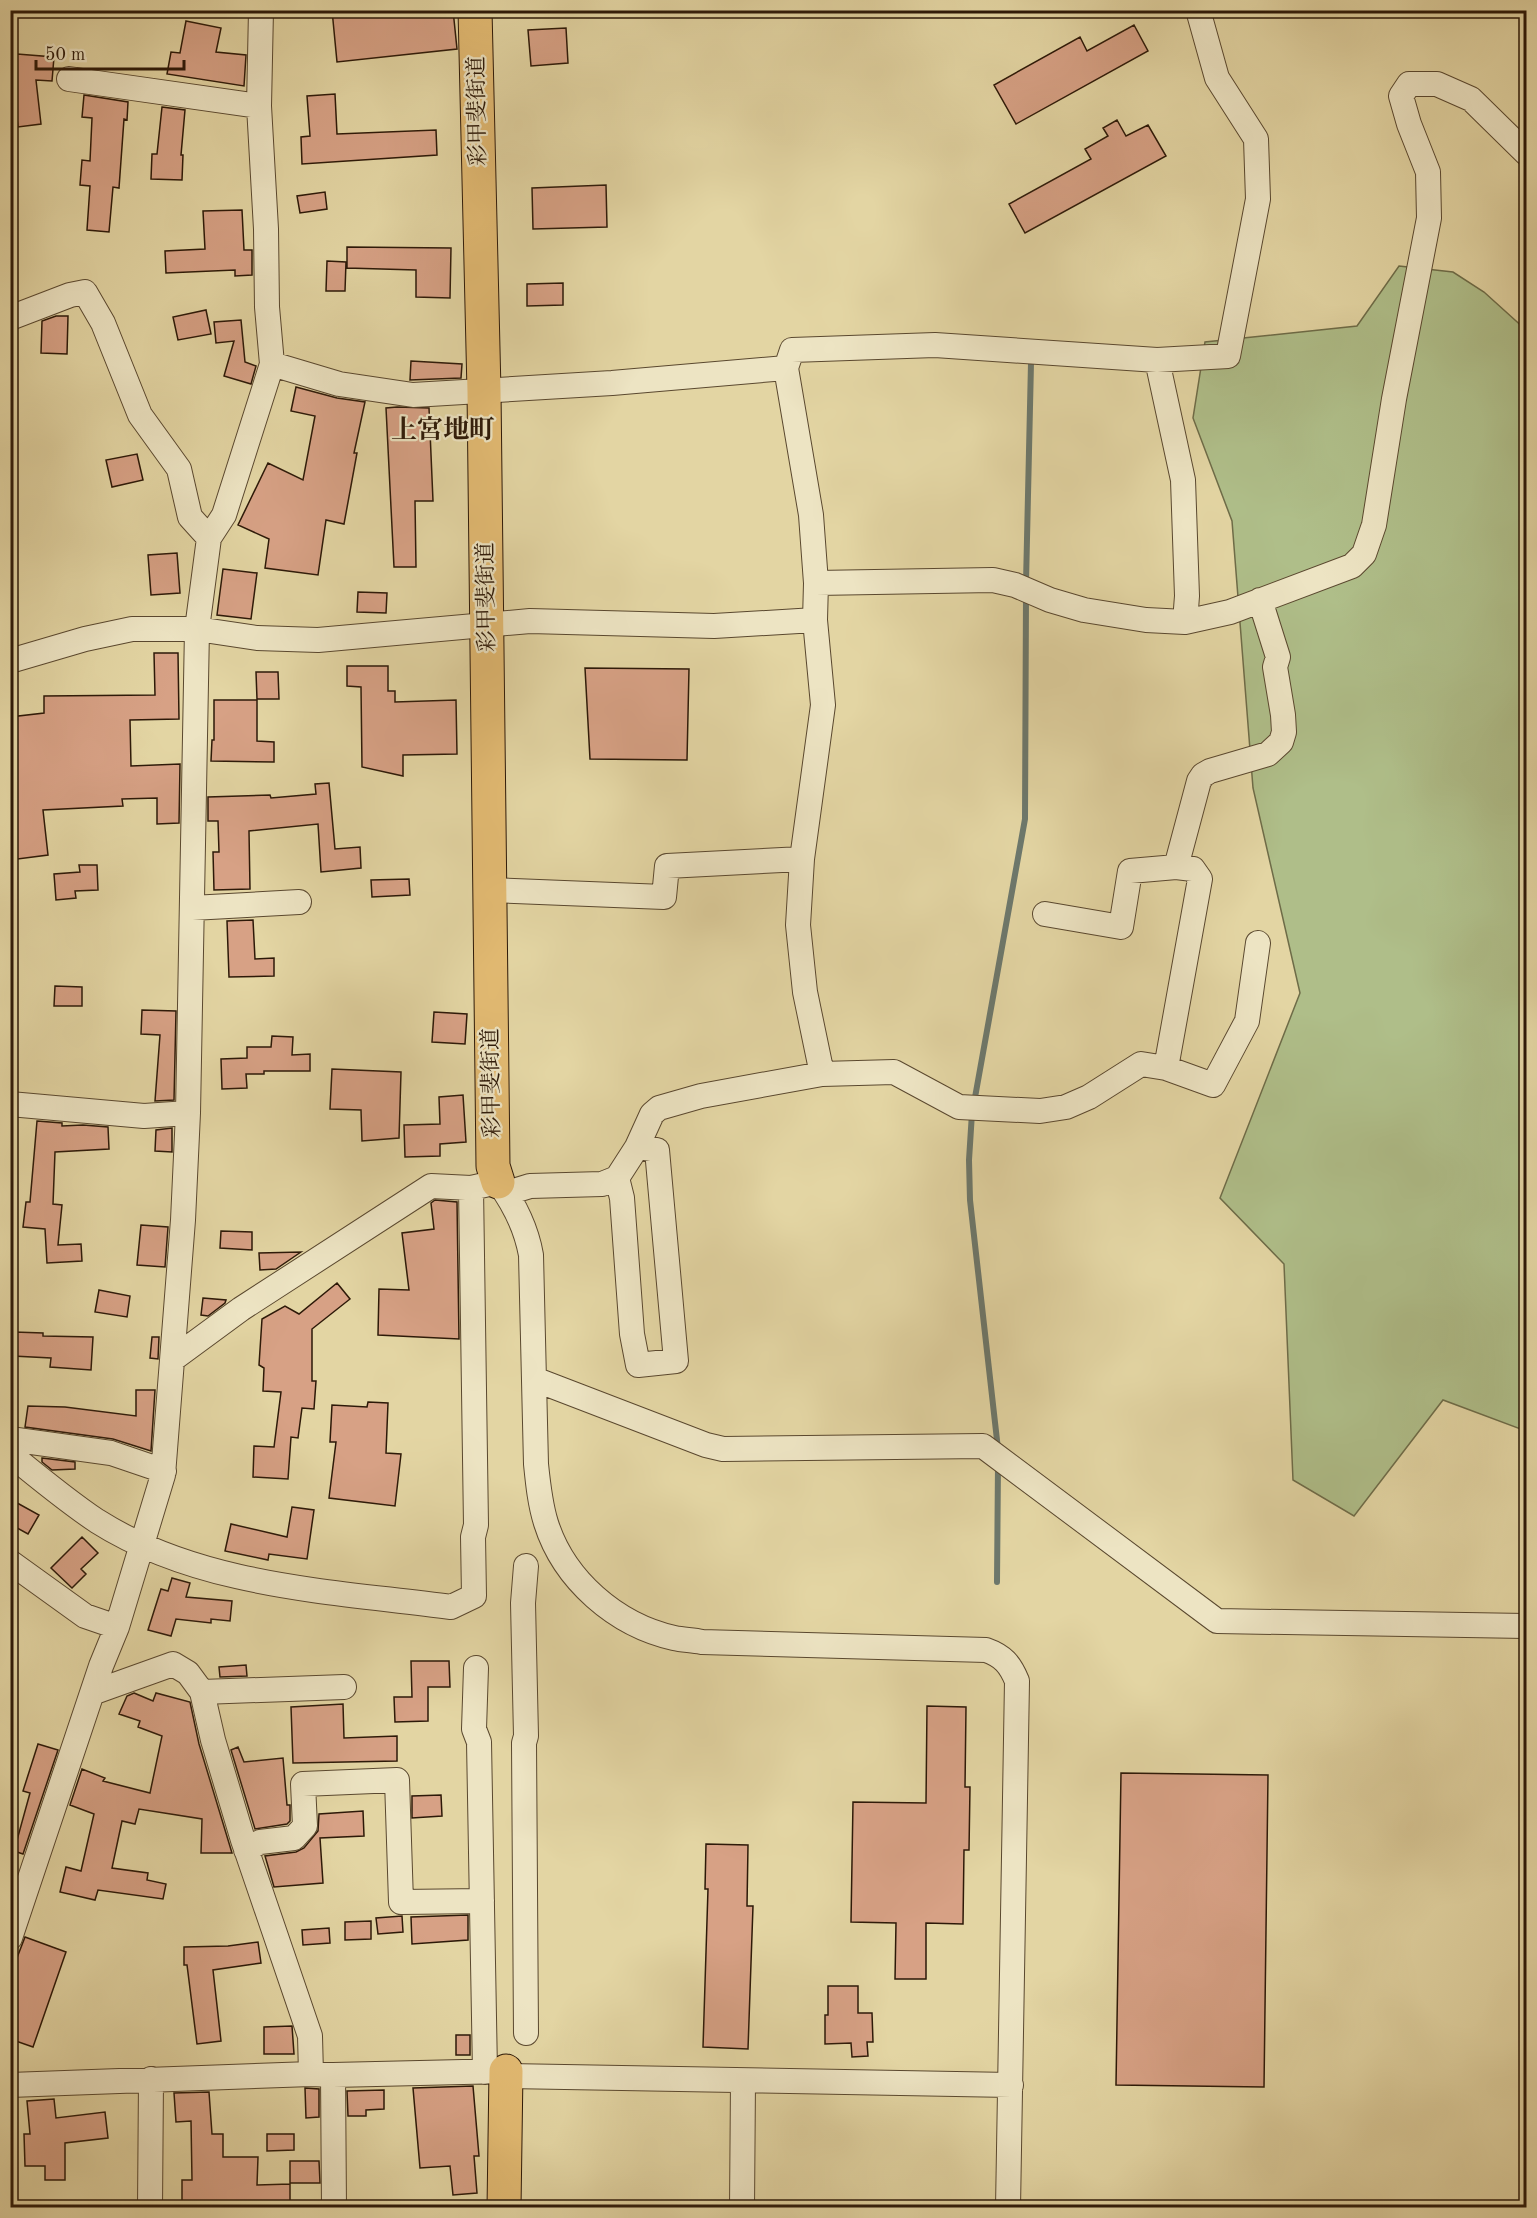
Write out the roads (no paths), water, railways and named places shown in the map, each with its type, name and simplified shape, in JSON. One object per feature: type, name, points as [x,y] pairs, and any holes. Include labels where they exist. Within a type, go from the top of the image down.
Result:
[{"type":"highway","name":"彩甲斐街道","points":[[475,10],[484,391],[492,1188]]},
{"type":"highway","points":[[499,2073],[504,2208]]},
{"type":"street","points":[[10,1938],[92,1693],[117,1626],[164,1471],[188,1113],[197,629],[209,538],[224,515],[272,364],[267,307],[266,229],[259,106],[261,10]]},
{"type":"street","points":[[822,1074],[805,992],[798,925],[802,860],[823,705],[815,620],[816,583],[811,515],[786,368],[792,350],[935,345],[1157,360],[1228,356],[1258,199],[1256,139],[1217,78],[1198,10]]},
{"type":"street","points":[[69,79],[259,106]]},
{"type":"street","points":[[816,583],[993,580],[1015,585],[1084,610],[1146,620],[1185,622],[1230,612],[1352,566],[1364,554],[1374,525],[1394,399],[1429,218],[1428,172],[1409,124],[1401,96],[1409,84],[1437,84],[1471,99],[1527,153]]},
{"type":"street","points":[[10,318],[70,295],[85,292],[103,323],[140,415],[178,469],[190,517],[209,538]]},
{"type":"street","points":[[1157,360],[1183,480],[1187,596],[1185,622]]},
{"type":"street","points":[[272,364],[339,384],[413,395],[786,368]]},
{"type":"street","points":[[1176,867],[1203,775],[1268,754],[1281,742],[1283,715],[1275,667],[1278,657],[1260,600]]},
{"type":"street","points":[[10,661],[85,639],[132,629],[197,629],[257,638],[318,639],[530,621],[714,626],[815,620]]},
{"type":"street","points":[[489,890],[664,897],[668,866],[802,860]]},
{"type":"street","points":[[1045,914],[1121,927],[1130,871],[1176,867],[1193,869],[1200,879],[1166,1068]]},
{"type":"street","points":[[192,908],[300,902]]},
{"type":"street","points":[[172,1359],[241,1309],[431,1186],[492,1188],[602,1184],[617,1178],[637,1147],[648,1120],[659,1108],[701,1096],[822,1074],[894,1072],[959,1107],[1040,1111],[1066,1107],[1089,1098],[1141,1064],[1166,1068],[1213,1085],[1247,1021],[1258,943]]},
{"type":"street","points":[[10,1104],[144,1116],[188,1113]]},
{"type":"street","points":[[617,1178],[622,1198],[632,1335],[638,1365],[676,1361],[657,1150],[637,1147]]},
{"type":"street","points":[[492,1188],[523,1225],[531,1255],[536,1464],[539,1494],[546,1524],[572,1573],[592,1596],[616,1613],[645,1628],[674,1638],[714,1642],[986,1650],[1000,1655],[1012,1668],[1017,1681],[1008,2208]]},
{"type":"street","points":[[10,1454],[96,1520],[141,1544],[205,1569],[269,1583],[451,1607],[474,1596],[473,1537],[476,1525],[492,1188]]},
{"type":"street","points":[[534,1379],[706,1445],[723,1449],[983,1446],[1217,1621],[1527,1626]]},
{"type":"street","points":[[10,1439],[111,1454],[164,1471]]},
{"type":"street","points":[[10,1562],[85,1616],[117,1626]]},
{"type":"street","points":[[526,1566],[523,1603],[526,1736],[524,1743],[526,2033]]},
{"type":"street","points":[[92,1693],[173,1664],[188,1673],[202,1692],[213,1740],[246,1850],[322,2074],[334,2208]]},
{"type":"street","points":[[476,1668],[474,1729],[480,1742],[482,1901],[499,2073]]},
{"type":"street","points":[[202,1692],[344,1687]]},
{"type":"street","points":[[246,1850],[260,1842],[294,1838],[305,1826],[303,1784],[397,1780],[401,1902],[482,1901]]},
{"type":"street","points":[[10,2085],[322,2074],[499,2073],[1011,2085]]},
{"type":"street","points":[[150,2208],[151,2079]]},
{"type":"street","points":[[742,2208],[743,2080]]},
{"type":"waterway","points":[[1026,583],[1031,363]]},
{"type":"waterway","points":[[974,1103],[1025,819],[1026,596]]},
{"type":"waterway","points":[[972,1113],[969,1160],[970,1200],[998,1449]]},
{"type":"waterway","points":[[997,1582],[998,1465]]},
{"type":"district","name":"上宮地町","points":[[443,431]]}]
